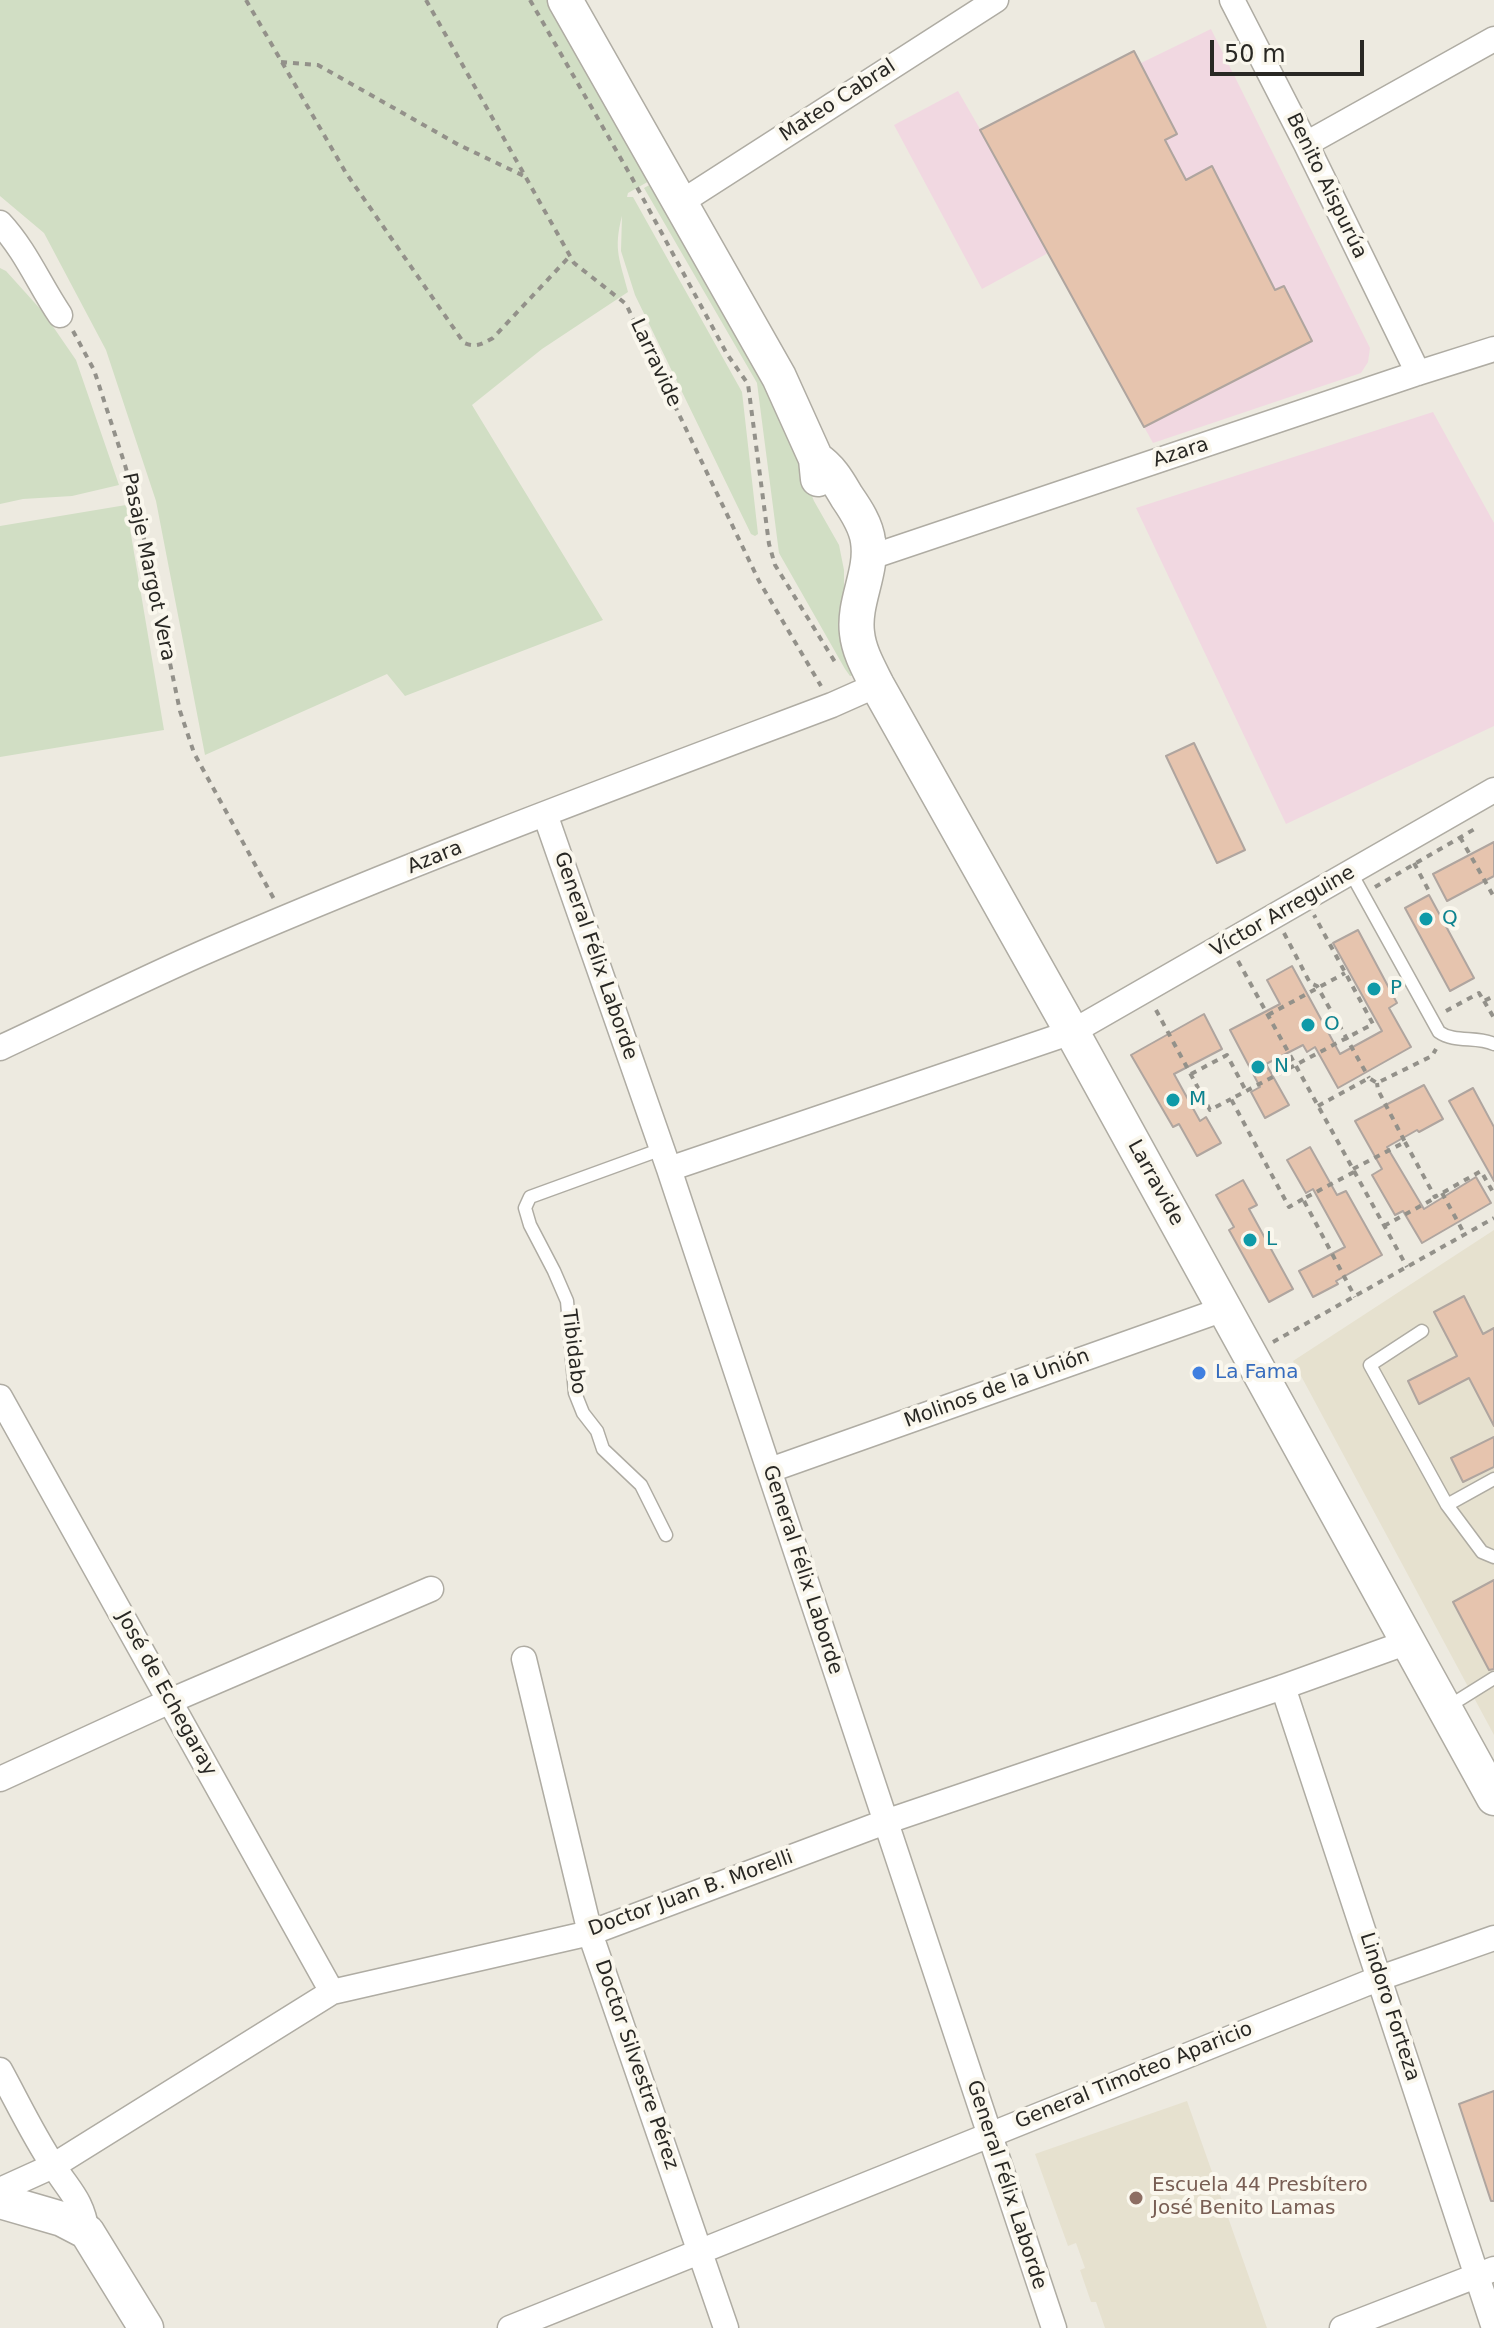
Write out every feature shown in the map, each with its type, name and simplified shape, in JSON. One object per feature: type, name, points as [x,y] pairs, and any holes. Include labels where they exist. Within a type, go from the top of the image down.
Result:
[{"type":"street","name":"Larravide","points":[[565,0],[779,377],[816,459],[829,468],[867,533],[868,558],[858,602],[857,634],[863,656],[866,690],[1072,1032],[1494,1798]]},
{"type":"street","name":"Mateo Cabral","points":[[680,203],[996,0]]},
{"type":"street","name":"Benito Aispurúa","points":[[1232,0],[1418,373]]},
{"type":"street","points":[[1306,144],[1494,39]]},
{"type":"street","points":[[0,223],[31,263],[43,290],[60,315]]},
{"type":"street","name":"Azara","points":[[868,558],[1494,349]]},
{"type":"street","name":"Azara","points":[[0,1048],[211,949],[545,814],[866,690]]},
{"type":"street","name":"Víctor Arreguine","points":[[1072,1032],[1305,899],[1357,884],[1454,827],[1494,790]]},
{"type":"street","name":"General Félix Laborde","points":[[545,814],[666,1159],[1054,2328]]},
{"type":"street","name":"Tibidabo","points":[[666,1159],[1072,1032]]},
{"type":"street","name":"Molinos de la Unión","points":[[770,1470],[1224,1309]]},
{"type":"street","name":"José de Echegaray","points":[[0,1397],[332,1992]]},
{"type":"street","points":[[0,1779],[170,1701],[431,1589]]},
{"type":"street","name":"Doctor Juan B. Morelli","points":[[0,2190],[53,2166],[332,1992],[590,1933],[885,1822],[1408,1642]]},
{"type":"street","name":"Doctor Silvestre Pérez","points":[[524,1659],[590,1933],[726,2328]]},
{"type":"street","name":"Lindoro Forteza","points":[[1283,1687],[1380,1978],[1485,2272],[1494,2328]]},
{"type":"street","name":"General Timoteo Aparicio","points":[[510,2328],[1380,1978],[1494,1938]]},
{"type":"street","points":[[0,2070],[53,2166],[84,2213],[87,2232],[146,2328]]},
{"type":"street","points":[[0,2201],[62,2219],[87,2232]]},
{"type":"street","points":[[1342,2328],[1485,2272]]},
{"type":"lane","points":[[1357,884],[1443,1036],[1494,1044]]},
{"type":"lane","name":"Tibidabo","points":[[666,1159],[530,1197],[525,1208],[530,1225],[567,1301],[575,1393],[583,1413],[597,1431],[603,1449],[641,1485],[666,1535]]},
{"type":"lane","points":[[1422,1331],[1370,1365],[1447,1505],[1482,1552],[1494,1557]]},
{"type":"lane","points":[[1447,1505],[1494,1479]]},
{"type":"lane","points":[[1446,1708],[1494,1678]]},
{"type":"path","points":[[246,0],[346,173],[464,343],[480,345],[493,338],[570,256]]},
{"type":"path","name":"Larravide","points":[[426,0],[570,256],[578,268],[626,304],[759,581],[832,705]]},
{"type":"path","points":[[530,0],[632,178],[711,326],[748,384],[769,544],[775,565],[866,690]]},
{"type":"path","points":[[281,62],[318,65],[459,145],[526,177]]},
{"type":"path","name":"Pasaje Margot Vera","points":[[60,315],[78,338],[106,401],[139,515],[176,696],[194,753],[267,888],[287,918]]},
{"type":"path","points":[[1357,884],[1454,827],[1483,824]]},
{"type":"path","points":[[1454,827],[1494,897]]},
{"type":"path","points":[[1408,854],[1430,893]]},
{"type":"path","points":[[1145,990],[1210,1110],[1373,1024],[1305,899]]},
{"type":"path","points":[[1276,916],[1310,983],[1318,988],[1369,1078],[1377,1083],[1435,1197]]},
{"type":"path","points":[[1228,943],[1407,1267]]},
{"type":"path","points":[[1268,1015],[1345,973]]},
{"type":"path","points":[[1432,1019],[1479,993],[1494,1018]]},
{"type":"path","points":[[1484,1001],[1494,996]]},
{"type":"path","points":[[1377,1083],[1432,1056],[1443,1036]]},
{"type":"path","points":[[1191,1074],[1227,1055],[1247,1091]]},
{"type":"path","points":[[1318,1106],[1369,1078]]},
{"type":"path","points":[[1231,1099],[1289,1207],[1405,1142]]},
{"type":"path","points":[[1384,1226],[1481,1171],[1494,1194]]},
{"type":"path","points":[[1442,1193],[1465,1235]]},
{"type":"path","points":[[1303,1199],[1355,1297]]},
{"type":"path","points":[[1249,1353],[1494,1218]]},
{"type":"shaded area","points":[[1211,29],[1370,348],[1368,362],[1361,373],[1153,443],[1048,253],[982,289],[894,125],[958,91],[980,129],[1134,51],[1141,63]]},
{"type":"shaded area","points":[[1433,412],[1494,523],[1494,726],[1286,824],[1136,508]]},
{"type":"shaded area","points":[[1494,1230],[1494,1735],[1293,1361]]},
{"type":"shaded area","name":"Escuela 44 Presbítero José Benito Lamas","points":[[1187,2101],[1267,2328],[1105,2328],[1096,2302],[1091,2302],[1080,2270],[1085,2268],[1076,2243],[1068,2246],[1035,2154]]},
{"type":"green space","points":[[0,0],[550,0],[651,180],[628,193],[627,197],[633,197],[742,392],[758,534],[751,534],[635,295],[621,251],[622,216],[618,247],[628,292],[542,349],[472,405],[603,620],[405,696],[387,674],[205,755],[156,501],[106,350],[44,233],[0,196]]},
{"type":"green space","points":[[653,183],[751,349],[814,501],[839,545],[854,675],[850,676],[845,669],[779,553],[757,383],[644,188]]},
{"type":"green space","points":[[0,268],[43,312],[76,360],[119,485],[72,496],[23,499],[0,504]]},
{"type":"green space","points":[[126,505],[164,730],[0,757],[0,526]]},
{"type":"building","points":[[1134,51],[1177,134],[1165,140],[1186,180],[1212,166],[1275,290],[1284,286],[1312,341],[1144,427],[980,130]]},
{"type":"building","points":[[1194,743],[1245,850],[1217,863],[1166,756]]},
{"type":"building","points":[[1494,842],[1494,876],[1447,901],[1433,874]]},
{"type":"building","name":"Q","points":[[1429,895],[1474,978],[1450,991],[1405,908]]},
{"type":"building","points":[[1358,930],[1397,1003],[1389,1008],[1411,1047],[1338,1088],[1315,1047],[1307,1052],[1303,1045],[1266,1064],[1289,1105],[1265,1118],[1251,1092],[1260,1087],[1230,1030],[1280,1004],[1267,980],[1292,966],[1340,1054],[1382,1031],[1333,943]]},
{"type":"building","points":[[1204,1014],[1222,1049],[1174,1074],[1200,1121],[1206,1117],[1221,1143],[1197,1156],[1179,1124],[1173,1127],[1131,1055]]},
{"type":"building","points":[[1424,1085],[1443,1119],[1387,1147],[1424,1209],[1476,1177],[1491,1203],[1422,1243],[1403,1211],[1395,1215],[1372,1175],[1382,1169],[1355,1121]]},
{"type":"building","points":[[1473,1088],[1494,1127],[1494,1181],[1449,1101]]},
{"type":"building","points":[[1310,1147],[1337,1195],[1346,1191],[1382,1255],[1313,1297],[1299,1271],[1345,1247],[1313,1189],[1306,1193],[1287,1160]]},
{"type":"building","name":"L","points":[[1243,1180],[1257,1205],[1249,1209],[1293,1289],[1269,1302],[1229,1230],[1234,1227],[1216,1195]]},
{"type":"building","points":[[1464,1296],[1483,1334],[1494,1328],[1494,1426],[1469,1378],[1419,1404],[1408,1381],[1457,1356],[1434,1312]]},
{"type":"building","points":[[1494,1437],[1494,1467],[1463,1482],[1451,1458]]},
{"type":"building","points":[[1494,1580],[1494,1669],[1489,1670],[1453,1602]]},
{"type":"building","points":[[1494,2091],[1494,2201],[1491,2201],[1459,2104]]},
{"type":"place","name":"Q","points":[[1426,919]]},
{"type":"place","name":"P","points":[[1374,989]]},
{"type":"place","name":"O","points":[[1308,1025]]},
{"type":"place","name":"N","points":[[1258,1067]]},
{"type":"place","name":"M","points":[[1173,1100]]},
{"type":"place","name":"L","points":[[1250,1240]]},
{"type":"place","name":"La Fama","points":[[1199,1373]]},
{"type":"place","name":"Escuela 44 Presbítero José Benito Lamas","points":[[1136,2198]]}]
